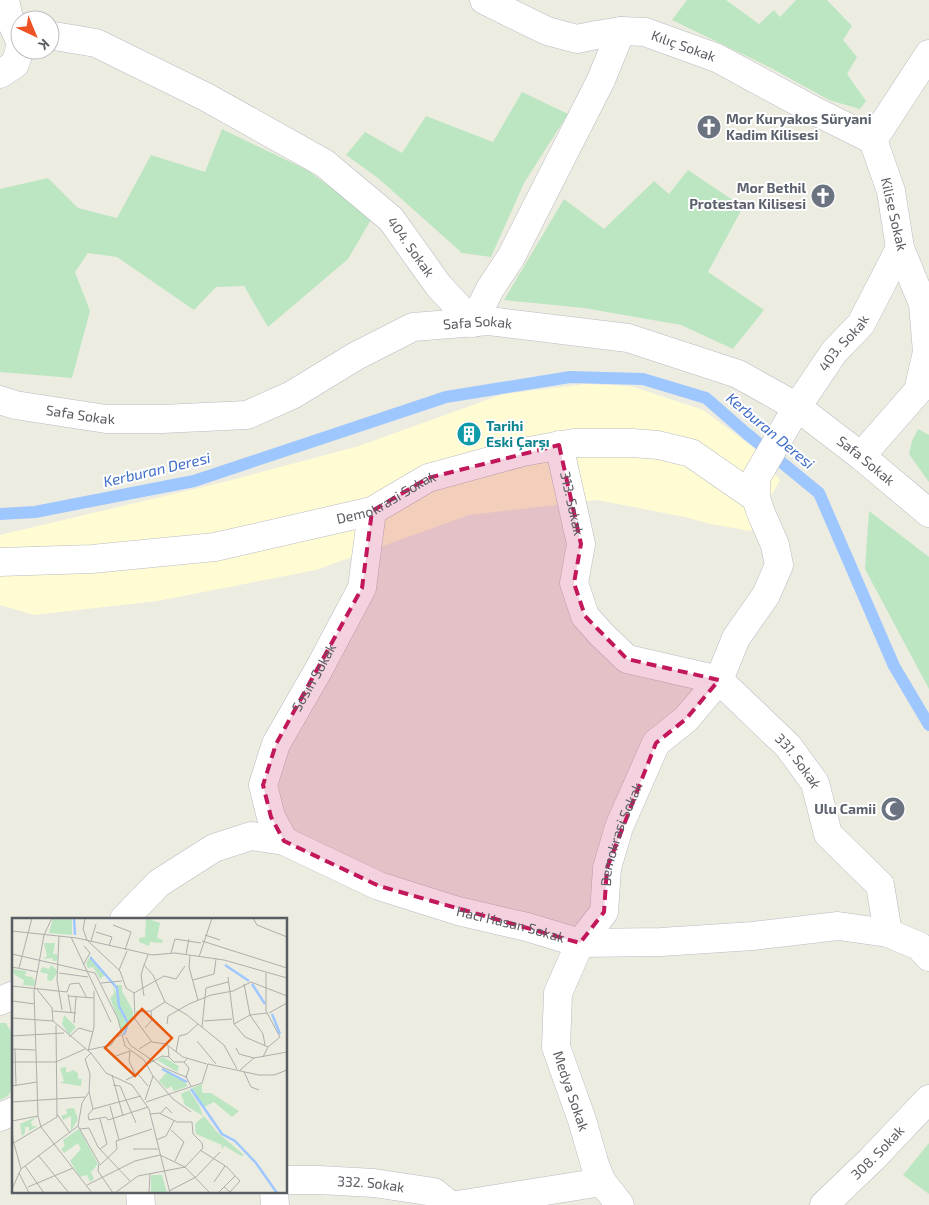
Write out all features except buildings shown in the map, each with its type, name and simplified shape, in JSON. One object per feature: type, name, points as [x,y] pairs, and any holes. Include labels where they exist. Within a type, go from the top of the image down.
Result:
[{"type":"street","points":[[5,0],[10,19]]},
{"type":"street","name":"Kılıç Sokak","points":[[484,0],[547,31],[577,40],[621,30],[645,32],[717,58],[873,140]]},
{"type":"street","points":[[473,323],[490,289],[511,257],[601,80],[621,30]]},
{"type":"street","name":"404. Sokak","points":[[60,37],[96,43],[206,97],[324,162],[391,218],[438,285],[473,323]]},
{"type":"street","points":[[873,140],[929,54]]},
{"type":"street","points":[[0,74],[15,64],[16,60]]},
{"type":"street","name":"Kilise Sokak","points":[[861,456],[924,396],[927,352],[923,304],[900,248],[891,192],[873,140]]},
{"type":"street","name":"403. Sokak","points":[[756,488],[797,407],[834,352],[861,324],[900,248]]},
{"type":"street","name":"Safa Sokak","points":[[0,400],[14,405],[106,418],[162,419],[247,415],[292,395],[356,356],[413,327],[489,321],[628,338],[738,374],[797,407],[861,456],[929,513]]},
{"type":"street","name":"Demokrasi Sokak","points":[[0,562],[92,559],[215,547],[372,511],[428,478],[523,452],[574,442],[658,445],[691,453],[756,488],[761,514],[775,545],[780,565],[766,595],[736,638],[719,680],[686,719],[656,743],[620,827],[607,868],[604,912],[580,943]]},
{"type":"street","name":"313. Sokak","points":[[559,445],[581,544],[574,583],[585,616],[627,659],[719,680]]},
{"type":"street","name":"Sosın Sokak","points":[[284,841],[271,817],[263,786],[276,744],[362,588],[372,511]]},
{"type":"street","name":"331. Sokak","points":[[719,680],[788,746],[815,783],[828,834],[880,885],[888,933]]},
{"type":"street","name":"Haci Hasan Sokak","points":[[125,918],[159,883],[214,848],[251,836],[284,841],[379,886],[458,911],[527,927],[580,943],[661,942],[753,936],[838,926],[888,933],[919,946],[929,957]]},
{"type":"street","name":"Medya Sokak","points":[[580,943],[558,993],[556,1047],[582,1120],[594,1165],[602,1182],[620,1205]]},
{"type":"street","name":"308. Sokak","points":[[824,1205],[872,1159],[929,1099]]},
{"type":"street","points":[[0,1117],[12,1112]]},
{"type":"street","name":"332. Sokak","points":[[288,1180],[374,1183],[434,1192],[450,1205]]},
{"type":"street","points":[[457,1205],[602,1182]]},
{"type":"street","points":[[140,1192],[141,1205]]},
{"type":"street","points":[[274,1192],[275,1205]]},
{"type":"highlighted area","points":[[559,445],[581,544],[574,583],[585,616],[627,659],[719,680],[686,719],[656,743],[607,868],[604,912],[580,943],[379,886],[284,841],[271,817],[263,785],[276,744],[362,588],[372,511],[428,478]]},
{"type":"shaded area","points":[[586,384],[631,386],[703,410],[754,448],[780,480],[751,531],[597,500],[469,515],[316,570],[157,601],[34,615],[0,605],[0,535],[228,481],[359,446],[503,394]]},
{"type":"green space","points":[[687,0],[726,0],[759,24],[774,10],[780,17],[796,0],[827,0],[852,26],[843,40],[857,57],[847,74],[866,101],[860,109],[829,100],[771,68],[672,20]]},
{"type":"green space","points":[[522,92],[568,114],[524,183],[491,257],[462,253],[378,178],[346,155],[365,132],[402,153],[426,116],[493,142]]},
{"type":"green space","points":[[222,129],[307,170],[372,218],[348,259],[268,327],[244,286],[216,287],[194,310],[117,257],[88,253],[75,272],[90,311],[72,378],[0,372],[0,189],[48,178],[78,208],[117,218],[151,155],[205,172]]},
{"type":"green space","points":[[688,170],[743,207],[708,272],[764,310],[733,349],[681,325],[584,308],[504,300],[564,199],[604,229],[654,181],[669,194]]},
{"type":"green space","points":[[918,429],[929,435],[929,482],[909,454],[912,441]]},
{"type":"green space","points":[[869,511],[929,557],[929,689],[865,569]]},
{"type":"green space","points":[[0,1023],[6,1023],[12,1034],[12,1089],[8,1096],[0,1100]]},
{"type":"green space","points":[[929,1143],[929,1194],[903,1175]]},
{"type":"waterway","name":"Kerburan Deresi","points":[[0,514],[35,512],[194,481],[446,397],[570,377],[643,379],[706,398],[819,493],[894,666],[929,725]]},
{"type":"place","name":"Mor Kuryakos Süryani Kadim Kilisesi","points":[[709,127]]},
{"type":"place","name":"Mor Bethil Protestan Kilisesi","points":[[823,196]]},
{"type":"place","name":"Tarihi Eski Çarşı","points":[[469,434]]},
{"type":"place","name":"Ulu Camii","points":[[893,809]]}]
